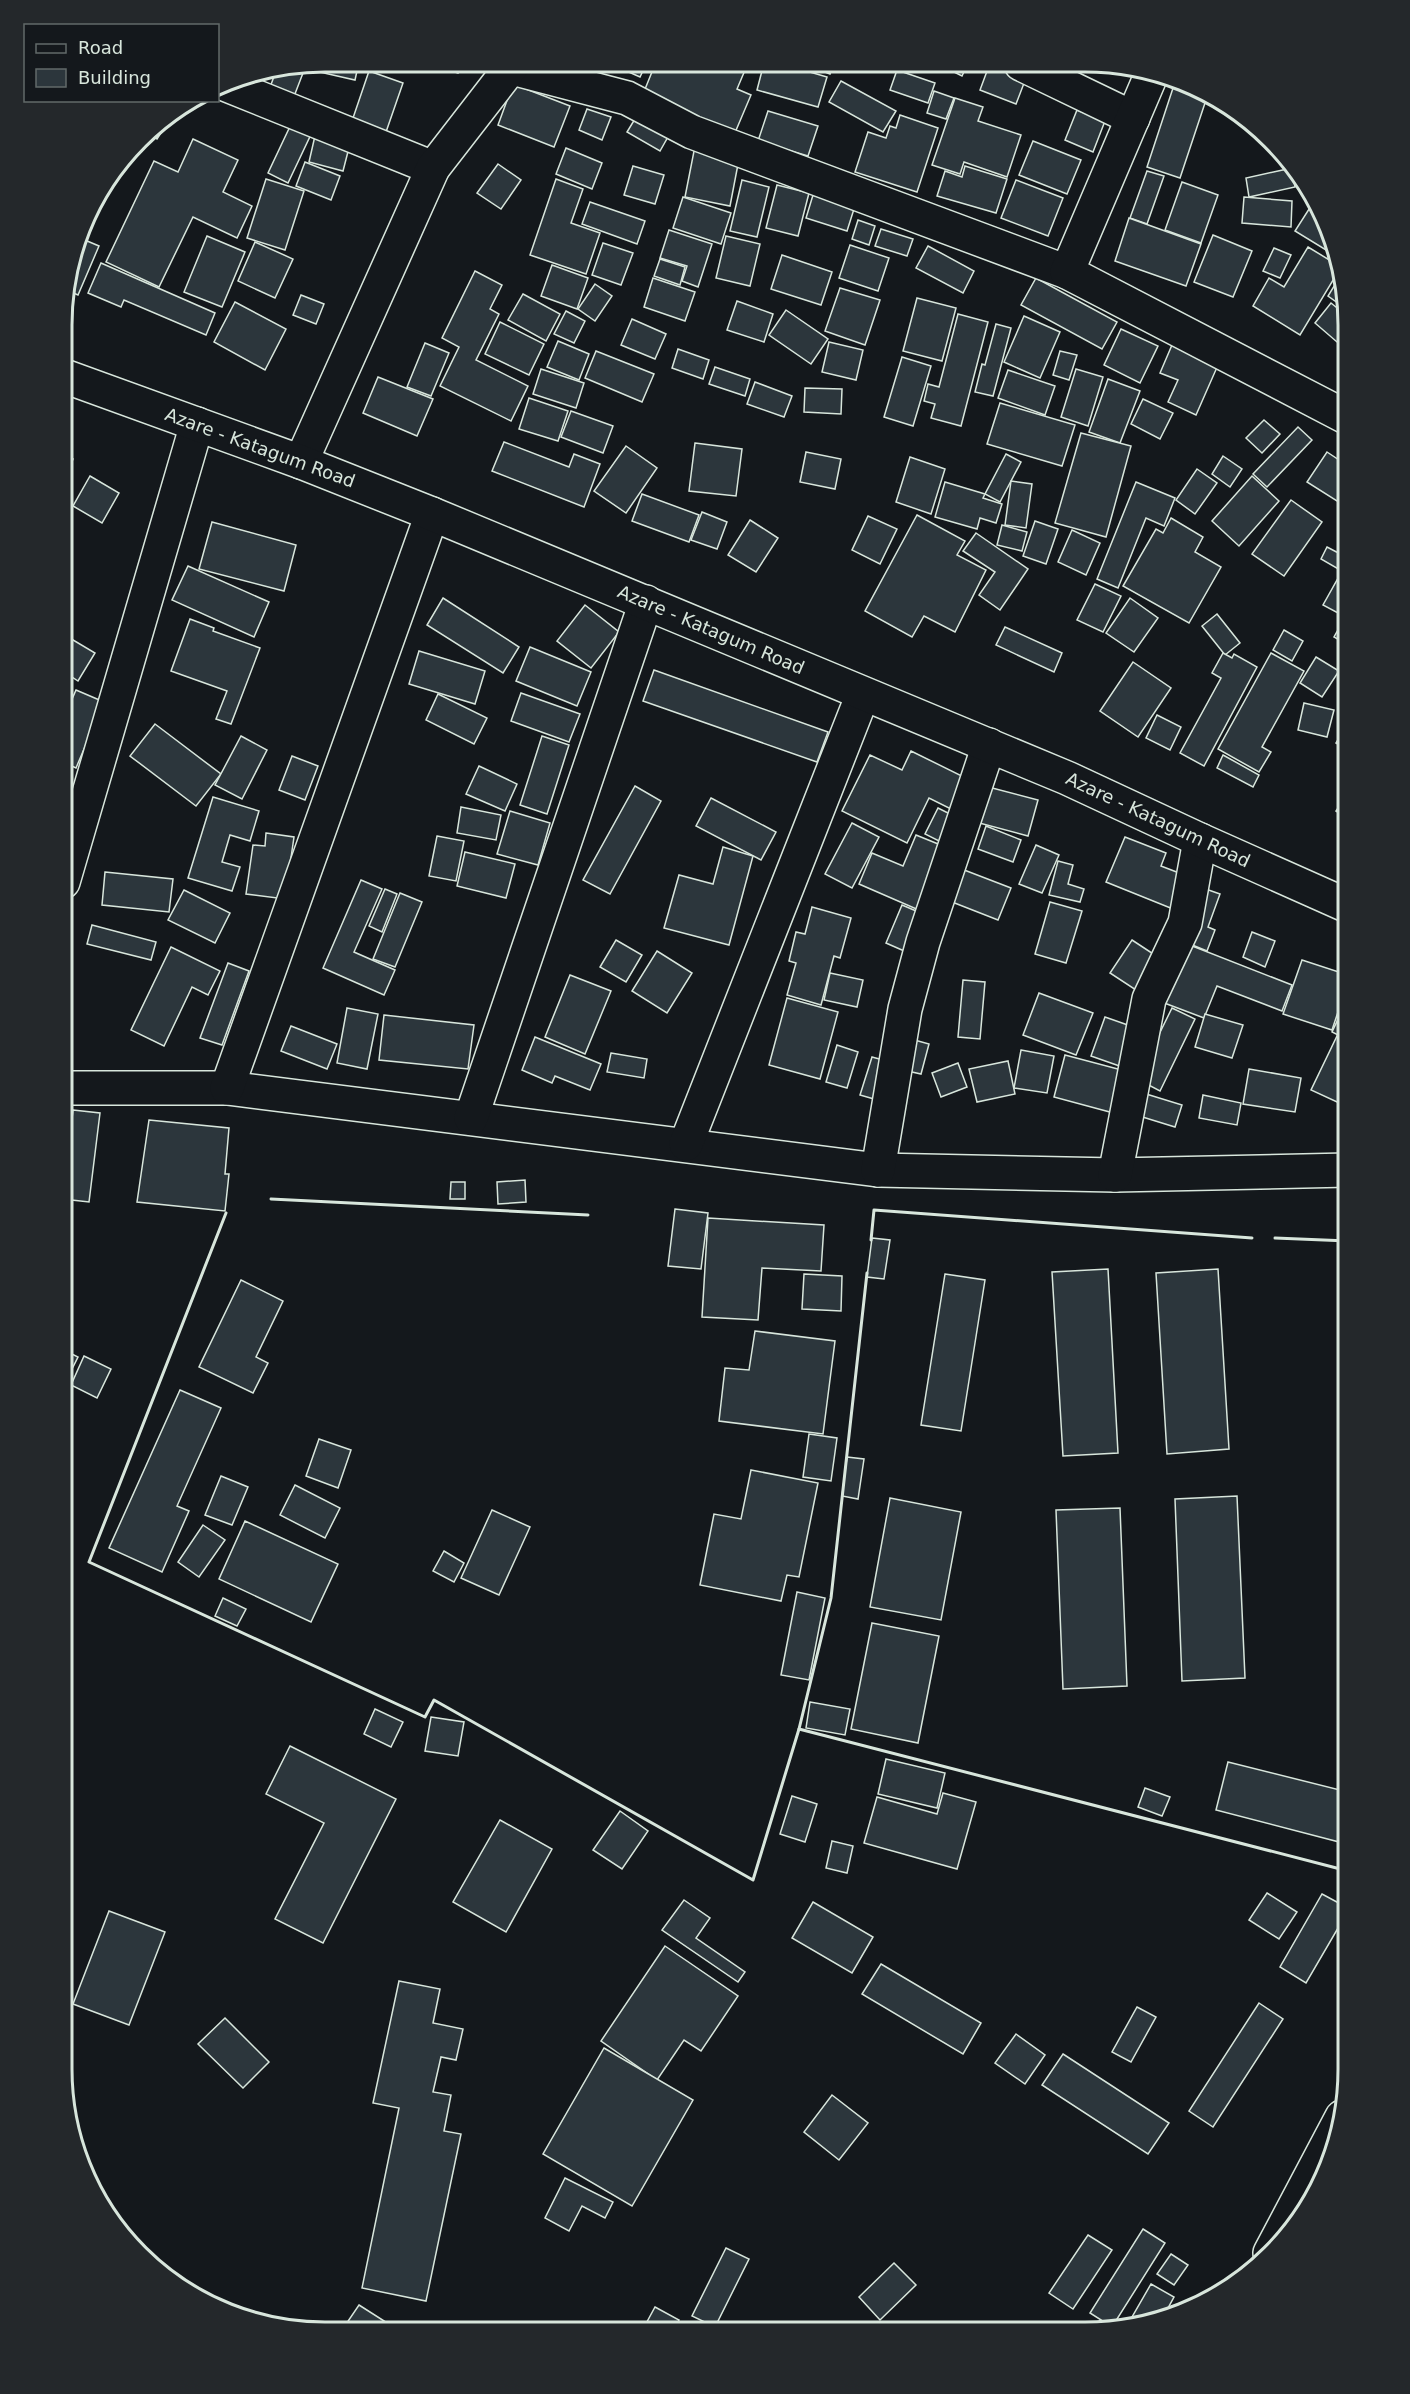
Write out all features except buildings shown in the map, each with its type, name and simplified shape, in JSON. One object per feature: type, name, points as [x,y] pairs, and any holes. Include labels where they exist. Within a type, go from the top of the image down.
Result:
[{"type":"street","points":[[301,462],[433,168],[508,72]]},
{"type":"street","points":[[537,72],[627,98],[692,132],[1067,272],[1338,413]]},
{"type":"street","points":[[1039,72],[1133,118]]},
{"type":"street","points":[[1067,272],[1149,81]]},
{"type":"street","points":[[235,88],[433,168]]},
{"type":"street","name":"Azare - Katagum Road","points":[[72,379],[301,462],[646,602],[1067,778],[1338,902]]},
{"type":"street","points":[[72,851],[197,424]]},
{"type":"street","points":[[227,1088],[432,514]]},
{"type":"street","points":[[471,1118],[646,602]]},
{"type":"street","points":[[686,1144],[863,694]]},
{"type":"street","points":[[878,1170],[905,1010],[923,942],[989,745]]},
{"type":"street","points":[[1115,1175],[1149,999],[1185,923],[1200,840]]},
{"type":"street","points":[[72,1088],[227,1088],[686,1144],[878,1170],[1115,1175],[1338,1170]]},
{"type":"wall","points":[[271,1199],[588,1215]]},
{"type":"wall","points":[[871,1240],[874,1210],[1252,1238]]},
{"type":"wall","points":[[226,1213],[89,1562],[425,1717],[434,1700],[753,1880],[799,1729]]},
{"type":"wall","points":[[1275,1238],[1338,1241]]},
{"type":"wall","points":[[867,1273],[831,1598],[799,1729],[1338,1868]]}]
